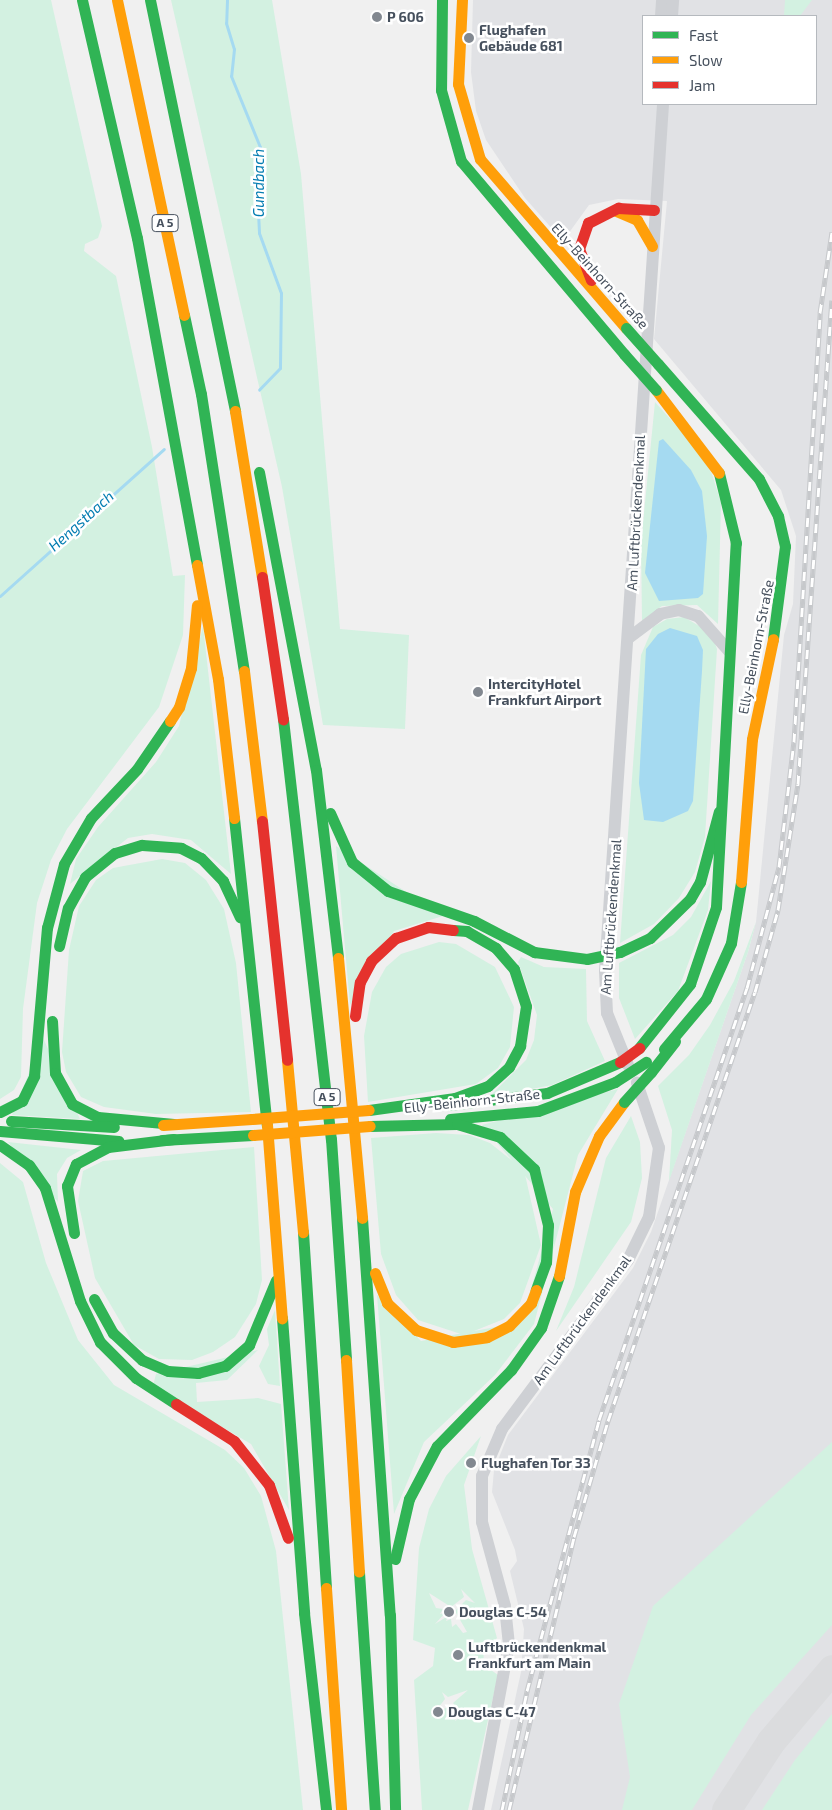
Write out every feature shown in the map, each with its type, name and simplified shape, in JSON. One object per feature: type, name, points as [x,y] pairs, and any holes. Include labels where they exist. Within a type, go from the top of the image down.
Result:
[{"type":"main road","points":[[82,0],[138,238],[218,679],[252,963],[279,1265],[306,1639],[326,1810]]},
{"type":"main road","points":[[108,0],[130,53]]},
{"type":"main road","name":"A 5","points":[[117,0],[130,53],[201,394],[249,703],[299,1170],[341,1810]]},
{"type":"main road","name":"A 5","points":[[150,0],[231,389],[284,712],[327,1088],[375,1810]]},
{"type":"main road","name":"Elly-Beinhorn-Straße","points":[[368,1110],[532,1096],[608,1069],[639,1048],[682,998],[706,944],[720,878],[719,811],[736,543],[726,489],[708,450],[460,161],[440,90],[442,0]]},
{"type":"main road","name":"Elly-Beinhorn-Straße","points":[[390,1615],[396,1552],[416,1482],[438,1446],[511,1370],[541,1328],[558,1280],[575,1192],[599,1136],[648,1067],[675,1041],[719,974],[738,910],[752,739],[782,597],[785,546],[778,516],[759,479],[485,167],[473,145],[458,84],[462,0]]},
{"type":"main road","points":[[600,298],[583,264],[580,245],[588,223],[608,210],[654,210]]},
{"type":"main road","points":[[608,210],[637,220],[652,246]]},
{"type":"main road","points":[[231,389],[267,497],[316,770],[354,1097],[390,1615],[395,1810]]},
{"type":"main road","points":[[0,1112],[22,1101],[34,1076],[47,928],[70,852],[91,818],[155,746],[179,707],[195,642],[195,549]]},
{"type":"main road","points":[[316,770],[344,849],[372,881],[402,898],[474,921],[534,952],[587,959],[620,952],[650,938],[690,899],[700,882],[719,811]]},
{"type":"main road","points":[[174,1124],[98,1117],[72,1104],[60,1086],[53,1056],[54,987],[59,942],[74,895],[85,877],[115,853],[142,845],[181,848],[207,863],[223,881],[236,906],[252,963]]},
{"type":"main road","points":[[0,1119],[73,1126],[174,1124],[368,1110],[467,1095],[488,1086],[509,1067],[524,1036],[526,1006],[514,968],[496,948],[467,931],[428,927],[401,936],[374,957],[356,998],[354,1097]]},
{"type":"main road","name":"Elly-Beinhorn-Straße","points":[[370,1126],[538,1111],[578,1100],[648,1067]]},
{"type":"main road","points":[[0,1131],[70,1140],[174,1140],[370,1126],[457,1124],[490,1133],[511,1144],[528,1159],[542,1188],[548,1217],[546,1262],[531,1303],[509,1326],[473,1340],[436,1339],[408,1325],[384,1298],[364,1223]]},
{"type":"main road","points":[[174,1140],[90,1152],[69,1176],[68,1207],[90,1290],[125,1347],[168,1372],[198,1373],[225,1366],[257,1334],[279,1265]]},
{"type":"main road","points":[[0,1145],[19,1156],[42,1180],[82,1308],[107,1350],[143,1384],[234,1441],[264,1478],[286,1530],[306,1639]]},
{"type":"street","points":[[661,15],[662,0]]},
{"type":"street","points":[[672,15],[673,0]]},
{"type":"street","name":"Am Luftbrückendenkmal","points":[[478,1810],[509,1645],[505,1606],[482,1522],[482,1476],[502,1429],[628,1260],[649,1217],[658,1183],[656,1131],[612,1029],[605,995],[630,637],[654,210],[662,105]]},
{"type":"street","points":[[630,637],[660,614],[679,610],[704,620],[730,651]]},
{"type":"shaded area","points":[[473,0],[832,0],[832,1810],[491,1810],[521,1672],[524,1629],[510,1571],[517,1561],[515,1550],[492,1492],[494,1470],[508,1435],[633,1268],[651,1232],[748,952],[756,922],[784,635],[793,604],[796,536],[781,490],[654,339],[667,201],[618,199],[589,205],[563,241],[525,198],[486,140],[476,111],[471,72]]},
{"type":"green space","points":[[0,0],[51,0],[102,226],[98,238],[85,244],[84,251],[116,276],[152,447],[173,576],[185,575],[183,635],[159,707],[67,829],[51,860],[37,903],[23,1009],[21,1077],[14,1090],[0,1099]]},
{"type":"green space","points":[[171,0],[272,0],[301,174],[340,629],[409,635],[405,729],[323,725],[282,487]]},
{"type":"green space","points":[[785,0],[812,0],[801,15],[784,15]]},
{"type":"green space","points":[[655,402],[698,450],[712,474],[721,503],[718,624],[697,605],[662,606],[642,621],[641,543]]},
{"type":"green space","points":[[684,617],[711,633],[717,649],[705,837],[695,872],[679,898],[654,924],[620,943],[641,655],[653,627],[667,619]]},
{"type":"green space","points":[[203,626],[231,874],[191,840],[152,834],[128,838],[70,884],[76,859],[98,827],[156,762],[179,726]]},
{"type":"green space","points":[[336,846],[443,916],[394,931],[350,1005]]},
{"type":"green space","points":[[162,859],[185,863],[206,880],[224,909],[236,963],[251,1112],[156,1114],[104,1107],[81,1097],[66,1072],[62,1052],[69,950],[79,906],[96,880],[113,868]]},
{"type":"green space","points":[[711,881],[708,910],[678,991],[635,1039],[619,998],[619,963],[673,935],[691,917]]},
{"type":"green space","points":[[756,922],[748,952],[669,1181],[672,1130],[658,1086],[689,1055],[710,1025],[734,981]]},
{"type":"green space","points":[[439,942],[456,944],[495,967],[514,1007],[510,1047],[498,1068],[476,1084],[368,1102],[364,1036],[372,992],[386,967],[401,954]]},
{"type":"green space","points":[[521,957],[544,967],[586,969],[587,1021],[605,1061],[552,1085],[489,1097],[526,1060],[534,1040],[537,1015],[518,962]]},
{"type":"green space","points":[[43,1038],[80,1119],[12,1115]]},
{"type":"green space","points":[[618,1089],[578,1155],[534,1324],[495,1375],[424,1442],[394,1514],[377,1295],[421,1341],[522,1322],[553,1209],[482,1125]]},
{"type":"green space","points":[[631,1116],[640,1142],[642,1178],[631,1222],[556,1331],[574,1287],[606,1158]]},
{"type":"green space","points":[[436,1133],[469,1135],[490,1143],[524,1170],[541,1245],[520,1303],[504,1319],[464,1335],[418,1320],[396,1295],[381,1254],[371,1138]]},
{"type":"green space","points":[[8,1142],[81,1150],[67,1158],[57,1174],[58,1202]]},
{"type":"green space","points":[[254,1147],[262,1280],[256,1304],[235,1337],[213,1352],[192,1360],[159,1359],[134,1345],[95,1278],[78,1201],[83,1171],[103,1161]]},
{"type":"green space","points":[[0,1163],[23,1182],[46,1263],[78,1340],[114,1385],[225,1450],[244,1468],[261,1496],[276,1551],[303,1810],[0,1810]]},
{"type":"green space","points":[[275,1310],[280,1386],[268,1384],[259,1366],[269,1345],[267,1329]]},
{"type":"green space","points":[[258,1350],[227,1380],[196,1383],[197,1402],[258,1398],[281,1404],[289,1510],[251,1444],[153,1386],[156,1374]]},
{"type":"green space","points":[[481,1436],[464,1485],[472,1549],[497,1638],[491,1645],[483,1644],[484,1665],[498,1675],[468,1810],[422,1810],[414,1680],[433,1666],[435,1648],[413,1640],[419,1548],[429,1509],[446,1476]],"holes":[[[461,1589],[475,1603],[466,1600],[455,1611],[467,1632],[463,1633],[456,1624],[452,1627],[451,1619],[446,1621],[448,1616],[435,1624],[445,1613],[440,1614],[443,1609],[436,1608],[429,1593],[451,1607],[464,1597]],[[468,1690],[453,1703],[464,1715],[455,1721],[457,1715],[449,1706],[431,1717],[445,1699],[442,1692],[448,1697]]]},
{"type":"green space","points":[[832,1442],[832,1625],[751,1715],[692,1810],[622,1810],[630,1777],[619,1704],[653,1606]]},
{"type":"green space","points":[[832,1714],[832,1810],[762,1810],[795,1760]]},
{"type":"water","points":[[663,439],[691,470],[702,491],[707,536],[703,594],[698,598],[659,601],[645,573],[659,441]]},
{"type":"water","points":[[670,628],[697,636],[703,650],[693,801],[688,811],[663,822],[644,820],[639,783],[646,649],[658,634]]},
{"type":"waterway","name":"Gundbach","points":[[227,0],[226,23],[234,49],[231,76],[260,147],[256,173],[259,233],[281,293],[280,368],[259,390]]},
{"type":"waterway","name":"Hengstbach","points":[[0,596],[164,449]]},
{"type":"taxiway","points":[[726,1810],[771,1741],[832,1669]]},
{"type":"railway","points":[[502,1810],[527,1691],[599,1420],[747,988],[779,867],[794,742],[820,313],[832,232]]},
{"type":"railway","points":[[509,1810],[574,1537],[608,1421],[755,992],[778,910],[798,784],[832,300]]},
{"type":"traffic: fast","points":[[82,0],[137,238],[197,565]]},
{"type":"traffic: fast","points":[[150,0],[235,411]]},
{"type":"traffic: fast","points":[[442,0],[441,90],[461,161],[624,354]]},
{"type":"traffic: fast","points":[[184,315],[201,394],[244,671]]},
{"type":"traffic: fast","points":[[626,328],[658,364]]},
{"type":"traffic: fast","points":[[624,354],[656,390]]},
{"type":"traffic: fast","points":[[658,364],[759,479],[778,516],[785,546],[773,639]]},
{"type":"traffic: fast","points":[[259,472],[316,770],[338,958]]},
{"type":"traffic: fast","points":[[639,1048],[690,984],[716,907],[736,543],[719,473]]},
{"type":"traffic: fast","points":[[283,719],[331,1139],[346,1360]]},
{"type":"traffic: fast","points":[[0,1112],[22,1101],[34,1076],[47,928],[64,864],[91,818],[137,769],[170,721]]},
{"type":"traffic: fast","points":[[620,952],[650,938],[690,899],[700,882],[719,811]]},
{"type":"traffic: fast","points":[[330,813],[352,862],[388,891],[474,921],[534,952],[587,959]]},
{"type":"traffic: fast","points":[[234,818],[267,1125]]},
{"type":"traffic: fast","points":[[59,946],[68,908],[85,877],[115,853],[142,845],[181,848],[201,858],[223,881],[240,917]]},
{"type":"traffic: fast","points":[[664,1049],[706,999],[731,943],[741,882]]},
{"type":"traffic: fast","points":[[369,1110],[455,1098],[488,1086],[509,1067],[520,1046],[526,1006],[514,969],[496,948],[467,931],[453,930]]},
{"type":"traffic: fast","points":[[587,959],[620,952]]},
{"type":"traffic: fast","points":[[52,1021],[55,1073],[72,1104],[98,1117],[174,1124]]},
{"type":"traffic: fast","points":[[651,1072],[675,1041]]},
{"type":"traffic: fast","points":[[449,1105],[547,1093],[620,1062]]},
{"type":"traffic: fast","points":[[615,1082],[646,1062]]},
{"type":"traffic: fast","points":[[624,1102],[651,1072]]},
{"type":"traffic: fast","points":[[450,1119],[538,1111],[615,1082]]},
{"type":"traffic: fast","points":[[11,1121],[114,1127]]},
{"type":"traffic: fast","points":[[370,1126],[457,1124],[500,1137],[534,1169],[548,1225],[546,1262],[536,1290]]},
{"type":"traffic: fast","points":[[0,1131],[119,1141]]},
{"type":"traffic: fast","points":[[162,1140],[253,1135]]},
{"type":"traffic: fast","points":[[74,1233],[67,1186],[76,1164],[108,1147],[174,1139]]},
{"type":"traffic: fast","points":[[0,1145],[29,1165],[45,1188],[80,1301],[100,1342],[136,1378],[176,1404]]},
{"type":"traffic: fast","points":[[362,1218],[390,1615],[395,1810]]},
{"type":"traffic: fast","points":[[303,1232],[326,1588]]},
{"type":"traffic: fast","points":[[395,1559],[409,1499],[437,1446],[511,1370],[541,1328],[559,1276]]},
{"type":"traffic: fast","points":[[94,1299],[113,1333],[142,1360],[168,1371],[198,1373],[225,1366],[249,1345],[276,1280]]},
{"type":"traffic: fast","points":[[282,1318],[304,1613],[326,1810]]},
{"type":"traffic: fast","points":[[359,1572],[375,1810]]},
{"type":"traffic: slow","points":[[117,0],[184,315]]},
{"type":"traffic: slow","points":[[462,0],[458,84],[480,159],[626,328]]},
{"type":"traffic: slow","points":[[616,211],[637,220],[652,246]]},
{"type":"traffic: slow","points":[[656,390],[719,473]]},
{"type":"traffic: slow","points":[[235,411],[262,577]]},
{"type":"traffic: slow","points":[[197,565],[218,679],[234,818]]},
{"type":"traffic: slow","points":[[170,721],[179,707],[191,668],[197,605]]},
{"type":"traffic: slow","points":[[741,882],[752,739],[773,639]]},
{"type":"traffic: slow","points":[[244,671],[262,821]]},
{"type":"traffic: slow","points":[[338,958],[362,1218]]},
{"type":"traffic: slow","points":[[287,1060],[303,1232]]},
{"type":"traffic: slow","points":[[559,1276],[575,1192],[599,1136],[624,1102]]},
{"type":"traffic: slow","points":[[252,1119],[369,1110]]},
{"type":"traffic: slow","points":[[163,1125],[252,1119]]},
{"type":"traffic: slow","points":[[267,1125],[282,1318]]},
{"type":"traffic: slow","points":[[253,1135],[370,1126]]},
{"type":"traffic: slow","points":[[375,1273],[387,1303],[416,1330],[453,1342],[487,1337],[509,1326],[531,1303],[536,1290]]},
{"type":"traffic: slow","points":[[346,1360],[359,1572]]},
{"type":"traffic: slow","points":[[326,1588],[341,1810]]},
{"type":"traffic: jam","points":[[591,280],[579,249],[588,223],[618,208],[654,210]]},
{"type":"traffic: jam","points":[[262,577],[283,719]]},
{"type":"traffic: jam","points":[[262,821],[287,1060]]},
{"type":"traffic: jam","points":[[355,1016],[360,982],[371,961],[396,938],[428,927],[453,930]]},
{"type":"traffic: jam","points":[[620,1062],[639,1048]]},
{"type":"traffic: jam","points":[[176,1404],[234,1441],[269,1485],[288,1538]]},
{"type":"place","name":"P 606","points":[[377,17]]},
{"type":"place","name":"Flughafen Gebäude 681","points":[[469,38]]},
{"type":"place","name":"IntercityHotel Frankfurt Airport","points":[[478,692]]},
{"type":"place","name":"Flughafen Tor 33","points":[[471,1463]]},
{"type":"place","name":"Douglas C-54","points":[[449,1612]]},
{"type":"place","name":"Luftbrückendenkmal Frankfurt am Main","points":[[458,1655]]},
{"type":"place","name":"Douglas C-47","points":[[438,1712]]}]
